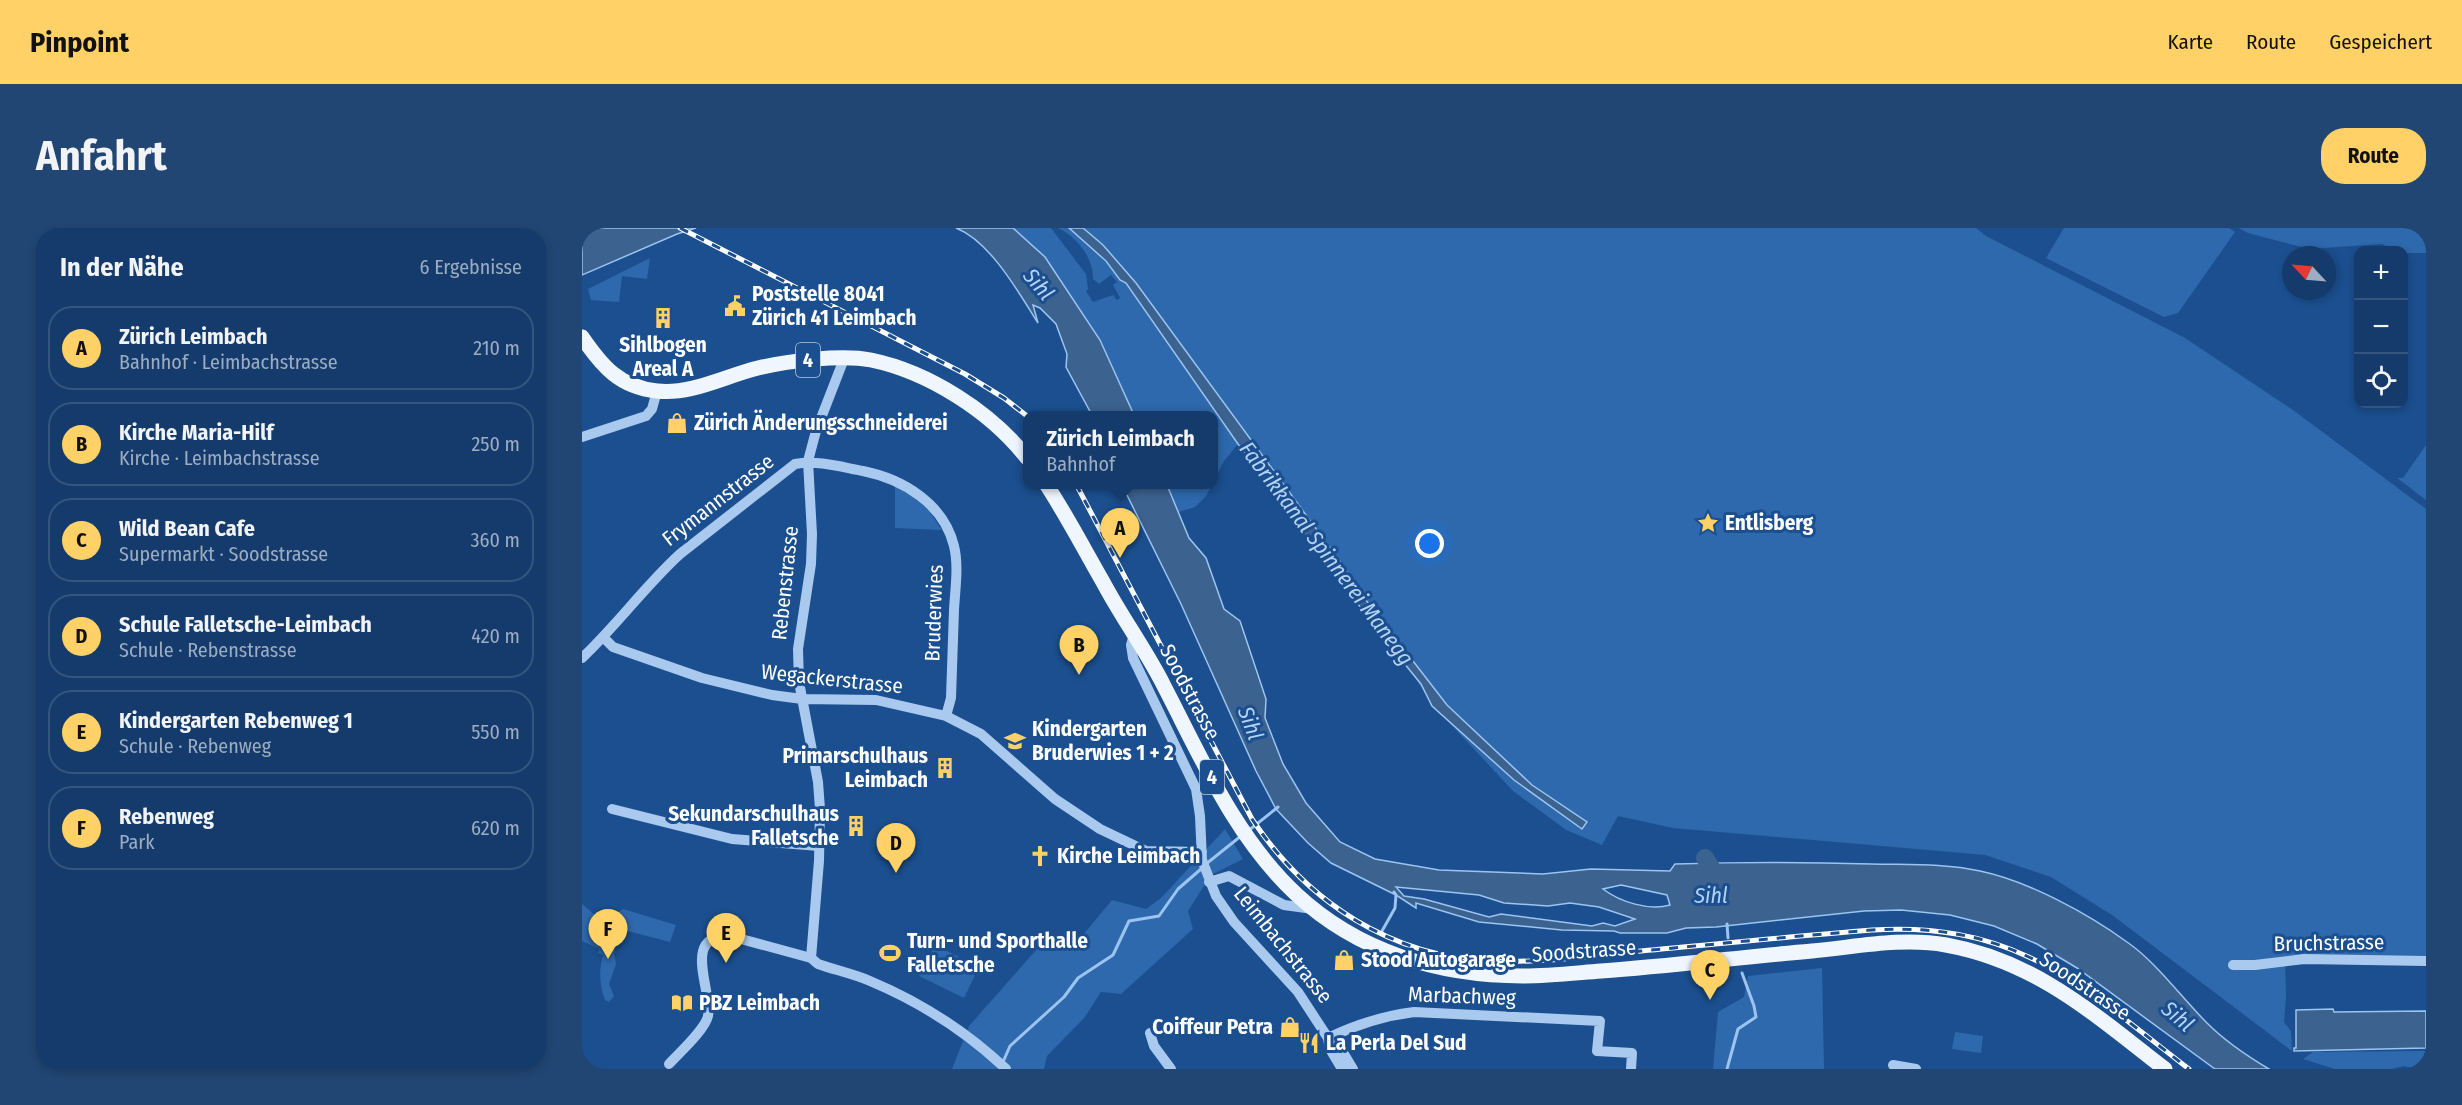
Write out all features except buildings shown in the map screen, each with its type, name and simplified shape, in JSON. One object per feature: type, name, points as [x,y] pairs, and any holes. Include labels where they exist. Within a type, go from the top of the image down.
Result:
[{"type":"main road","name":"4","points":[[582,337],[608,372],[640,388],[657,391],[681,391],[771,365],[804,360],[872,360],[906,370],[943,390],[994,425],[1023,454]]},
{"type":"main road","name":"Leimbachstrasse","points":[[1049,489],[1134,635]]},
{"type":"main road","name":"Soodstrasse","points":[[1134,635],[1158,674],[1243,832],[1276,873],[1313,909],[1366,943],[1389,953],[1438,968],[1495,975],[1526,976],[1638,968],[1894,942],[1947,945],[1991,957],[2043,979],[2165,1069]]},
{"type":"street","name":"Frymannstrasse","points":[[582,658],[604,638],[663,570],[680,554],[795,464],[808,461],[816,431],[844,359]]},
{"type":"street","points":[[582,437],[646,416],[652,410],[657,391]]},
{"type":"street","name":"Rebenstrasse","points":[[808,461],[812,534],[811,564],[798,649],[799,682],[818,782],[820,808],[811,958]]},
{"type":"street","name":"Bruderwies","points":[[808,461],[880,475],[901,483],[921,496],[935,510],[947,528],[956,559],[951,698],[946,716]]},
{"type":"street","name":"Leimbachstrasse","points":[[1134,635],[1131,645],[1133,658],[1196,789],[1202,856],[1216,896],[1232,920],[1298,992],[1328,1038],[1341,1049],[1353,1069]]},
{"type":"street","name":"Wegackerstrasse","points":[[604,638],[613,647],[702,678],[772,695],[802,699],[876,700],[946,716],[981,734],[1055,799],[1100,829],[1146,850],[1202,856]]},
{"type":"street","points":[[612,809],[732,839],[819,846]]},
{"type":"street","points":[[1208,878],[1229,876],[1284,905],[1313,909]]},
{"type":"street","points":[[669,1064],[701,1028],[708,1016],[703,951],[713,939],[730,936],[811,958],[818,964],[869,981],[910,1000],[968,1037],[1006,1069]]},
{"type":"street","name":"Bruchstrasse","points":[[2233,965],[2255,965],[2304,959],[2426,962]]},
{"type":"street","name":"Marbachweg","points":[[1328,1038],[1386,1015],[1432,1012],[1600,1021],[1597,1051],[1632,1053],[1631,1069]]},
{"type":"street","points":[[1150,1033],[1154,1046],[1171,1069]]},
{"type":"street","name":"Leimbachstrasse","points":[[1328,1038],[1333,1055],[1342,1069]]},
{"type":"street","points":[[1893,1065],[1916,1069]]},
{"type":"shaded area","points":[[1013,228],[1051,228],[1086,274],[1088,289],[1086,291],[1093,302],[1113,295],[1117,300],[1120,298],[1113,285],[1117,282],[1111,275],[1099,284],[1093,279],[1087,255],[1071,236],[1058,228],[1069,228],[1106,261],[1120,280],[1126,283],[1215,411],[1132,411],[1100,340],[1045,257]]},
{"type":"shaded area","points":[[1083,228],[1976,228],[1986,236],[2185,338],[2293,410],[2426,509],[2426,957],[2285,957],[2284,1022],[2291,1031],[2292,1051],[2112,915],[2051,877],[1985,855],[1673,828],[1618,816],[1602,845],[1566,830],[1513,791],[1432,704],[1339,560],[1136,283],[1103,245]]},
{"type":"shaded area","points":[[2064,228],[2229,228],[2235,232],[2178,313],[2164,317],[2046,258]]},
{"type":"shaded area","points":[[2239,228],[2426,228],[2426,253],[2408,253],[2408,246],[2382,244],[2336,247],[2298,246],[2248,233]]},
{"type":"shaded area","points":[[650,258],[647,279],[622,276],[619,302],[591,300],[588,289]]},
{"type":"shaded area","points":[[1218,415],[1238,444],[1224,461],[1218,473]]},
{"type":"shaded area","points":[[2426,445],[2426,500],[2397,478],[2403,478]]},
{"type":"shaded area","points":[[895,487],[912,495],[929,511],[942,530],[895,528]]},
{"type":"shaded area","points":[[1169,489],[1210,489],[1195,507],[1179,512]]},
{"type":"shaded area","points":[[1225,829],[1243,859],[1211,875],[1188,911],[1193,929],[1121,994],[1101,992],[1085,1017],[1047,1056],[1044,1069],[952,1069],[969,1026],[1037,949],[1054,935],[1083,935],[1112,900],[1146,909],[1161,898]]},
{"type":"shaded area","points":[[582,904],[594,914],[597,926],[612,928],[605,950],[614,928],[608,925],[611,917],[623,909],[676,925],[670,942],[620,929],[614,954],[616,964],[609,984],[614,996],[609,1002],[605,1000],[601,983],[600,971],[603,955],[598,953],[599,949],[582,941]]},
{"type":"shaded area","points":[[935,945],[979,967],[964,998],[919,976]]},
{"type":"shaded area","points":[[1822,968],[1824,1069],[1713,1069],[1718,1012],[1744,997],[1748,976]]},
{"type":"shaded area","points":[[1955,1032],[1983,1036],[1981,1053],[1952,1049]]},
{"type":"shaded area","points":[[2426,1051],[2426,1063],[2412,1068],[2404,1066],[2391,1069],[2335,1069],[2303,1059],[2313,1052]]},
{"type":"water","points":[[582,228],[696,228],[582,275]]},
{"type":"water","name":"Sihl","points":[[956,228],[1013,228],[1045,257],[1100,340],[1132,411],[1090,411],[1066,367],[1067,354],[1056,324],[1040,308],[1033,305],[1038,323],[1003,269],[969,235]]},
{"type":"water","points":[[1069,228],[1083,228],[1103,245],[1136,283],[1339,560],[1362,595],[1447,705],[1532,785],[1587,822],[1582,829],[1514,780],[1432,706],[1421,684],[1382,636],[1238,444],[1218,415],[1218,411],[1215,411],[1126,283],[1120,280],[1106,261]]},
{"type":"water","points":[[1124,489],[1169,489],[1189,538],[1206,558],[1224,609],[1240,621],[1266,699],[1265,718],[1283,764],[1306,803],[1340,842],[1375,859],[1439,870],[1543,874],[1591,869],[1670,871],[1675,864],[1822,863],[1926,865],[1980,871],[2037,890],[2076,909],[2111,931],[2148,959],[2214,1030],[2236,1048],[2269,1069],[2215,1069],[2077,968],[2037,944],[1994,926],[1950,915],[1901,910],[1864,911],[1716,927],[1686,928],[1667,933],[1620,933],[1479,922],[1416,903],[1416,908],[1396,895],[1331,863],[1308,843],[1276,809],[1256,771],[1181,604]],"holes":[[[1621,885],[1667,895],[1670,905],[1653,907],[1618,898],[1603,889]],[[1396,887],[1479,895],[1504,903],[1548,906],[1570,903],[1599,907],[1635,919],[1615,926],[1603,923],[1592,926],[1501,914],[1489,917],[1424,899],[1404,896]]]},
{"type":"water","points":[[2333,1009],[2334,1012],[2426,1011],[2426,1048],[2294,1051],[2296,1048],[2296,1010]]},
{"type":"waterway","points":[[1248,831],[1278,807]]},
{"type":"waterway","points":[[1206,864],[1241,836]]},
{"type":"waterway","name":"Fabrikkanal Spinnerei Manegg","points":[[1705,858],[1721,883]]},
{"type":"waterway","points":[[1003,1062],[1010,1046],[1064,997],[1078,978],[1113,955],[1129,921],[1159,916],[1178,889],[1201,869]]},
{"type":"waterway","points":[[1382,931],[1395,908],[1396,895],[1394,892]]},
{"type":"waterway","points":[[1727,924],[1728,938]]},
{"type":"waterway","points":[[1727,1069],[1738,1029],[1756,1017],[1742,973]]},
{"type":"railway","points":[[680,228],[965,374],[1023,413]]},
{"type":"railway","points":[[1079,489],[1252,819],[1298,876],[1355,920],[1386,936],[1420,949],[1455,957],[1492,961],[1567,959],[1872,930],[1923,930],[1968,936],[2008,948],[2045,965],[2080,986],[2189,1069]]},
{"type":"place","name":"Poststelle 8041 Zürich 41 Leimbach","points":[[735,306]]},
{"type":"place","name":"Sihlbogen Areal A","points":[[663,318]]},
{"type":"place","name":"Zürich Änderungsschneiderei","points":[[677,423]]},
{"type":"place","name":"Entlisberg","points":[[1708,523]]},
{"type":"place","name":"Zürich Leimbach","points":[[1120,558]]},
{"type":"place","name":"Kirche Maria-Hilf","points":[[1079,675]]},
{"type":"place","name":"Kindergarten Bruderwies 1 + 2","points":[[1015,741]]},
{"type":"place","name":"Primarschulhaus Leimbach","points":[[945,768]]},
{"type":"place","name":"Sekundarschulhaus Falletsche","points":[[856,826]]},
{"type":"place","name":"Kirche Leimbach","points":[[1040,856]]},
{"type":"place","name":"Schule Falletsche-Leimbach","points":[[896,873]]},
{"type":"place","name":"Turn- und Sporthalle Falletsche","points":[[890,953]]},
{"type":"place","name":"Rebenweg","points":[[608,959]]},
{"type":"place","name":"Stood Autogarage","points":[[1344,960]]},
{"type":"place","name":"Kindergarten Rebenweg 1","points":[[726,963]]},
{"type":"place","name":"Wild Bean Cafe","points":[[1710,1000]]},
{"type":"place","name":"PBZ Leimbach","points":[[682,1003]]},
{"type":"place","name":"Coiffeur Petra","points":[[1290,1027]]},
{"type":"place","name":"La Perla Del Sud","points":[[1309,1043]]}]
